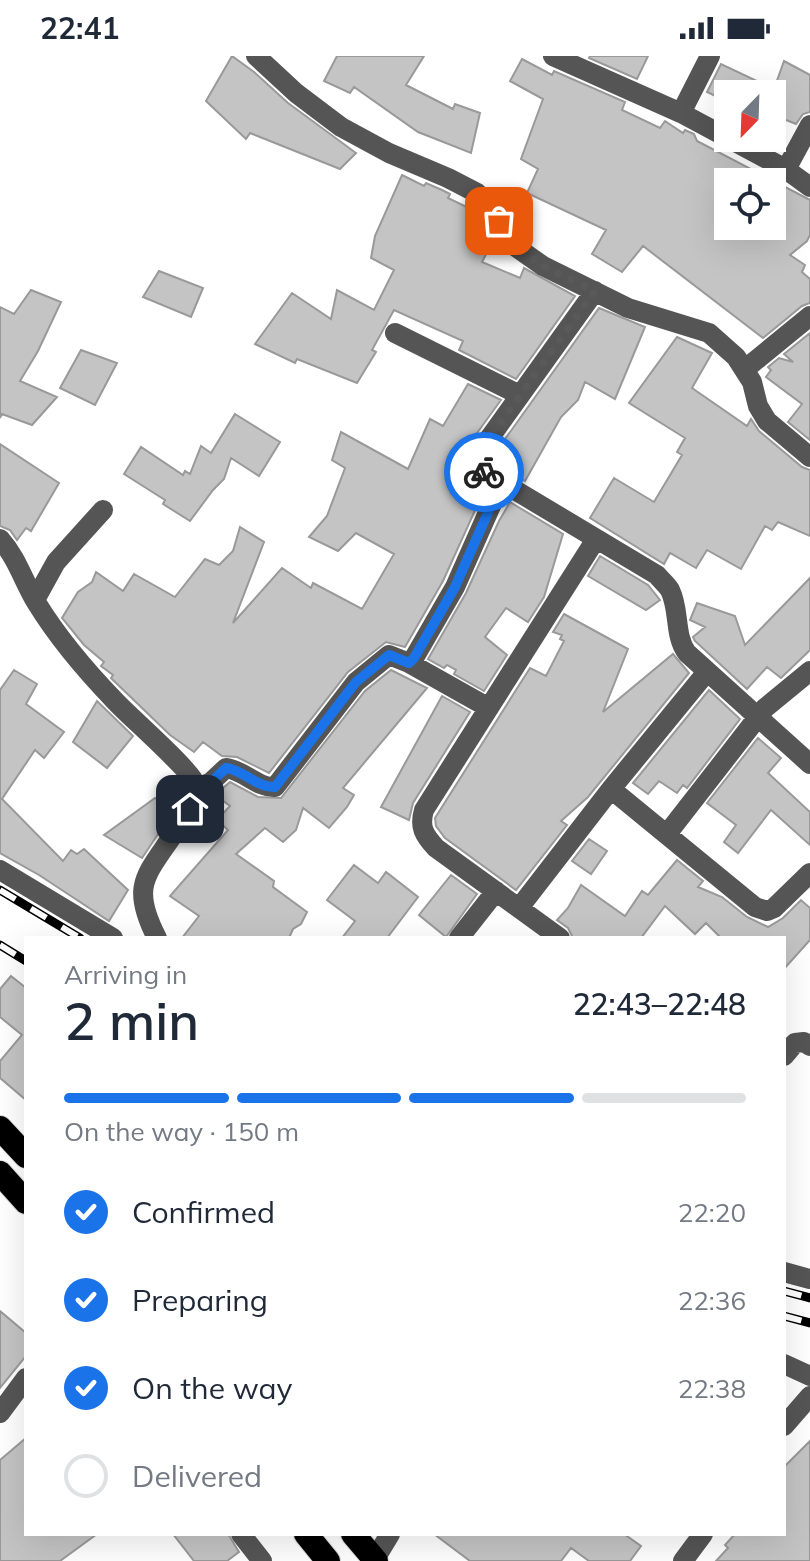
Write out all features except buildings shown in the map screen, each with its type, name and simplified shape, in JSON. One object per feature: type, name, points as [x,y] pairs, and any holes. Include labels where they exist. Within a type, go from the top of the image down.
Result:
[{"type":"highway","points":[[0,1128],[24,1154]]},
{"type":"highway","points":[[0,1173],[24,1200]]},
{"type":"highway","points":[[308,1536],[328,1561]]},
{"type":"highway","points":[[355,1536],[376,1560]]},
{"type":"street","points":[[256,56],[296,93],[341,127],[389,153],[477,193],[489,205],[516,247],[543,266],[628,308],[709,333],[736,357],[752,382],[758,406],[767,421],[810,457]]},
{"type":"street","points":[[553,56],[575,61],[784,168],[810,125]]},
{"type":"street","points":[[681,113],[710,56]]},
{"type":"street","points":[[786,169],[810,187]]},
{"type":"street","points":[[595,291],[483,447],[479,461],[483,471],[657,575],[669,589],[680,644],[706,673],[810,764]]},
{"type":"street","points":[[744,370],[810,316]]},
{"type":"street","points":[[395,333],[520,395]]},
{"type":"street","points":[[409,663],[419,652],[455,587],[502,481]]},
{"type":"street","points":[[35,600],[56,562],[103,510]]},
{"type":"street","points":[[0,539],[13,554],[35,600],[96,681],[183,765],[196,783],[190,809],[142,882],[142,901],[156,936]]},
{"type":"street","points":[[557,936],[436,848],[425,836],[421,822],[424,810],[596,539]]},
{"type":"street","points":[[197,789],[211,782],[226,768],[234,769],[268,788],[275,787],[356,682],[389,655],[489,708]]},
{"type":"street","points":[[667,834],[765,708],[810,671]]},
{"type":"street","points":[[519,908],[706,673]]},
{"type":"street","points":[[611,789],[746,901],[767,911],[810,873]]},
{"type":"street","points":[[0,870],[110,936]]},
{"type":"street","points":[[461,936],[496,891]]},
{"type":"street","points":[[786,1054],[795,1043],[804,1042],[810,1046]]},
{"type":"street","points":[[786,1273],[810,1279]]},
{"type":"street","points":[[786,1365],[810,1376]]},
{"type":"street","points":[[0,1413],[24,1381]]},
{"type":"street","points":[[786,1424],[810,1396]]},
{"type":"street","points":[[243,1536],[262,1561]]},
{"type":"street","points":[[376,1560],[389,1536]]},
{"type":"street","points":[[683,1561],[702,1536]]},
{"type":"railway","points":[[0,890],[77,936]]},
{"type":"railway","points":[[0,945],[24,960]]},
{"type":"railway","points":[[786,1292],[810,1298]]},
{"type":"railway","points":[[786,1317],[810,1323]]},
{"type":"way so far","points":[[484,472],[479,461],[483,447],[595,291],[543,266],[516,247],[499,221]]},
{"type":"route","points":[[190,809],[197,789],[211,782],[226,768],[234,769],[268,788],[278,785],[356,682],[389,655],[409,663],[414,658],[455,587],[502,481],[484,472]]}]
